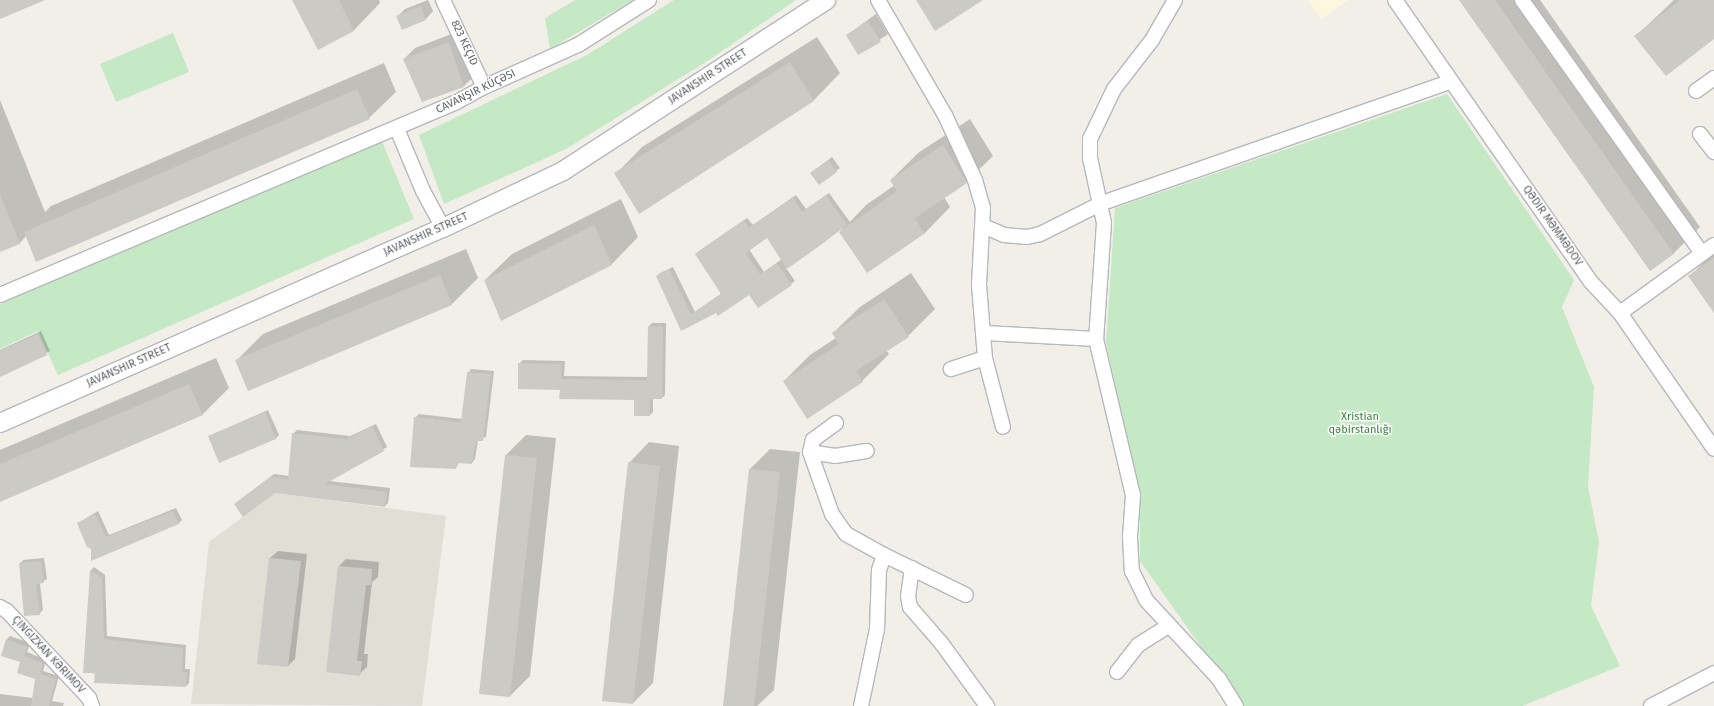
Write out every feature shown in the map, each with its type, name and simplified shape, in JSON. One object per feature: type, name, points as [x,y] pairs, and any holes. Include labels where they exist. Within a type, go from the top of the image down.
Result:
[{"type":"street","name":"823 KEÇID","points":[[443,0],[484,87]]},
{"type":"street","name":"CAVANŞIR KÜÇƏSI","points":[[397,129],[455,103],[484,87],[578,45],[649,0]]},
{"type":"street","name":"JAVANSHIR STREET","points":[[0,422],[443,228],[563,171],[826,0]]},
{"type":"street","points":[[878,0],[945,114],[975,180],[983,208],[979,285],[985,333],[985,358],[1003,427]]},
{"type":"street","points":[[1175,0],[1152,40],[1114,89],[1090,139],[1090,158],[1102,203],[1104,245],[1096,339],[1133,496],[1130,537],[1132,570],[1146,600],[1168,626],[1219,679],[1236,706]]},
{"type":"street","name":"QƏDIR MƏMMƏDOV","points":[[1395,0],[1450,82],[1591,282],[1620,313],[1714,449]]},
{"type":"street","points":[[1522,0],[1708,249],[1620,313]]},
{"type":"street","points":[[1696,91],[1714,78]]},
{"type":"street","points":[[983,226],[1004,235],[1027,237],[1040,234],[1102,203],[1450,82]]},
{"type":"street","points":[[0,295],[397,129],[423,191],[443,228]]},
{"type":"street","points":[[1700,134],[1714,152]]},
{"type":"street","points":[[985,333],[1096,339]]},
{"type":"street","points":[[951,370],[985,358]]},
{"type":"street","points":[[836,423],[813,440],[810,452],[832,514],[846,534],[884,555],[966,595]]},
{"type":"street","points":[[810,452],[834,456],[867,451]]},
{"type":"street","points":[[861,706],[877,629],[879,570],[884,555]]},
{"type":"street","points":[[912,568],[908,596],[910,608],[942,644],[987,706]]},
{"type":"street","name":"ÇINGIZXAN KƏRIMOV","points":[[0,607],[7,611],[89,698],[92,706]]},
{"type":"street","points":[[1117,672],[1138,645],[1168,626]]},
{"type":"street","points":[[1651,706],[1714,673]]},
{"type":"shaded area","points":[[1308,0],[1348,0],[1322,19]]},
{"type":"shaded area","points":[[275,493],[446,516],[422,706],[191,704],[209,542]]},
{"type":"green space","points":[[575,0],[633,0],[550,49],[545,18]]},
{"type":"green space","points":[[674,0],[796,0],[709,60],[566,149],[444,204],[419,135],[587,55]]},
{"type":"green space","points":[[173,33],[189,72],[116,102],[100,64]]},
{"type":"green space","name":"Xristian qəbirstanlığı","points":[[1447,94],[1574,280],[1562,307],[1594,387],[1588,487],[1599,542],[1591,606],[1620,666],[1522,706],[1243,706],[1140,561],[1140,499],[1106,343],[1115,208]]},
{"type":"green space","points":[[381,139],[414,219],[58,375],[38,331],[0,349],[0,304]]},
{"type":"building","points":[[0,0],[45,0],[0,19]]},
{"type":"building","points":[[292,0],[339,0],[354,31],[318,50]]},
{"type":"building","points":[[916,0],[983,0],[935,31]]},
{"type":"building","points":[[1459,0],[1495,0],[1674,254],[1650,271]]},
{"type":"building","points":[[1680,0],[1714,0],[1714,39],[1666,76],[1634,36]]},
{"type":"building","points":[[421,6],[426,20],[402,30],[396,16]]},
{"type":"building","points":[[868,21],[881,42],[858,55],[846,35]]},
{"type":"building","points":[[449,42],[464,87],[422,102],[403,59]]},
{"type":"building","points":[[790,62],[814,101],[639,214],[614,173]]},
{"type":"building","points":[[357,89],[370,119],[36,262],[24,232]]},
{"type":"building","points":[[943,145],[967,183],[915,218],[924,234],[867,273],[839,232],[897,191],[890,180]]},
{"type":"building","points":[[828,160],[837,172],[819,185],[810,173]]},
{"type":"building","points":[[0,194],[20,244],[0,252]]},
{"type":"building","points":[[826,195],[847,225],[818,247],[787,269],[767,238],[746,253],[760,274],[777,263],[792,285],[758,308],[749,295],[718,316],[716,313],[681,331],[656,276],[669,269],[691,314],[721,294],[695,254],[744,220],[749,228],[793,198],[802,212]]},
{"type":"building","points":[[594,225],[612,265],[501,321],[484,280]]},
{"type":"building","points":[[1714,258],[1714,313],[1688,276]]},
{"type":"building","points":[[440,275],[452,305],[248,391],[235,360]]},
{"type":"building","points":[[884,299],[909,337],[856,371],[863,382],[807,419],[783,381],[839,344],[832,333]]},
{"type":"building","points":[[648,326],[663,326],[662,399],[650,399],[650,416],[634,416],[634,400],[559,399],[560,390],[518,389],[518,363],[562,364],[561,379],[647,380]]},
{"type":"building","points":[[38,334],[47,355],[0,377],[0,351]]},
{"type":"building","points":[[467,372],[491,374],[483,441],[476,441],[472,464],[457,463],[456,469],[410,467],[414,417],[461,422]]},
{"type":"building","points":[[189,384],[203,415],[0,502],[0,464]]},
{"type":"building","points":[[265,412],[276,439],[219,463],[208,436]]},
{"type":"building","points":[[372,426],[384,451],[325,484],[387,492],[385,507],[275,493],[243,517],[234,504],[270,477],[288,479],[292,433],[346,439]]},
{"type":"building","points":[[505,455],[537,458],[510,697],[479,694]]},
{"type":"building","points":[[628,462],[660,466],[633,704],[602,701]]},
{"type":"building","points":[[749,469],[780,472],[754,706],[723,706]]},
{"type":"building","points":[[173,511],[179,524],[91,561],[91,549],[87,547],[77,523],[95,514],[106,537]]},
{"type":"building","points":[[269,558],[301,561],[288,667],[257,664]]},
{"type":"building","points":[[41,561],[44,583],[36,584],[40,615],[24,616],[19,563]]},
{"type":"building","points":[[338,566],[372,569],[371,585],[366,585],[357,661],[362,661],[360,676],[326,672]]},
{"type":"building","points":[[90,570],[102,578],[104,639],[183,648],[182,672],[187,672],[186,687],[94,683],[95,673],[83,673]]},
{"type":"building","points":[[6,639],[27,647],[24,656],[43,663],[40,674],[56,679],[49,706],[31,706],[35,679],[17,673],[20,662],[1,656]]}]
